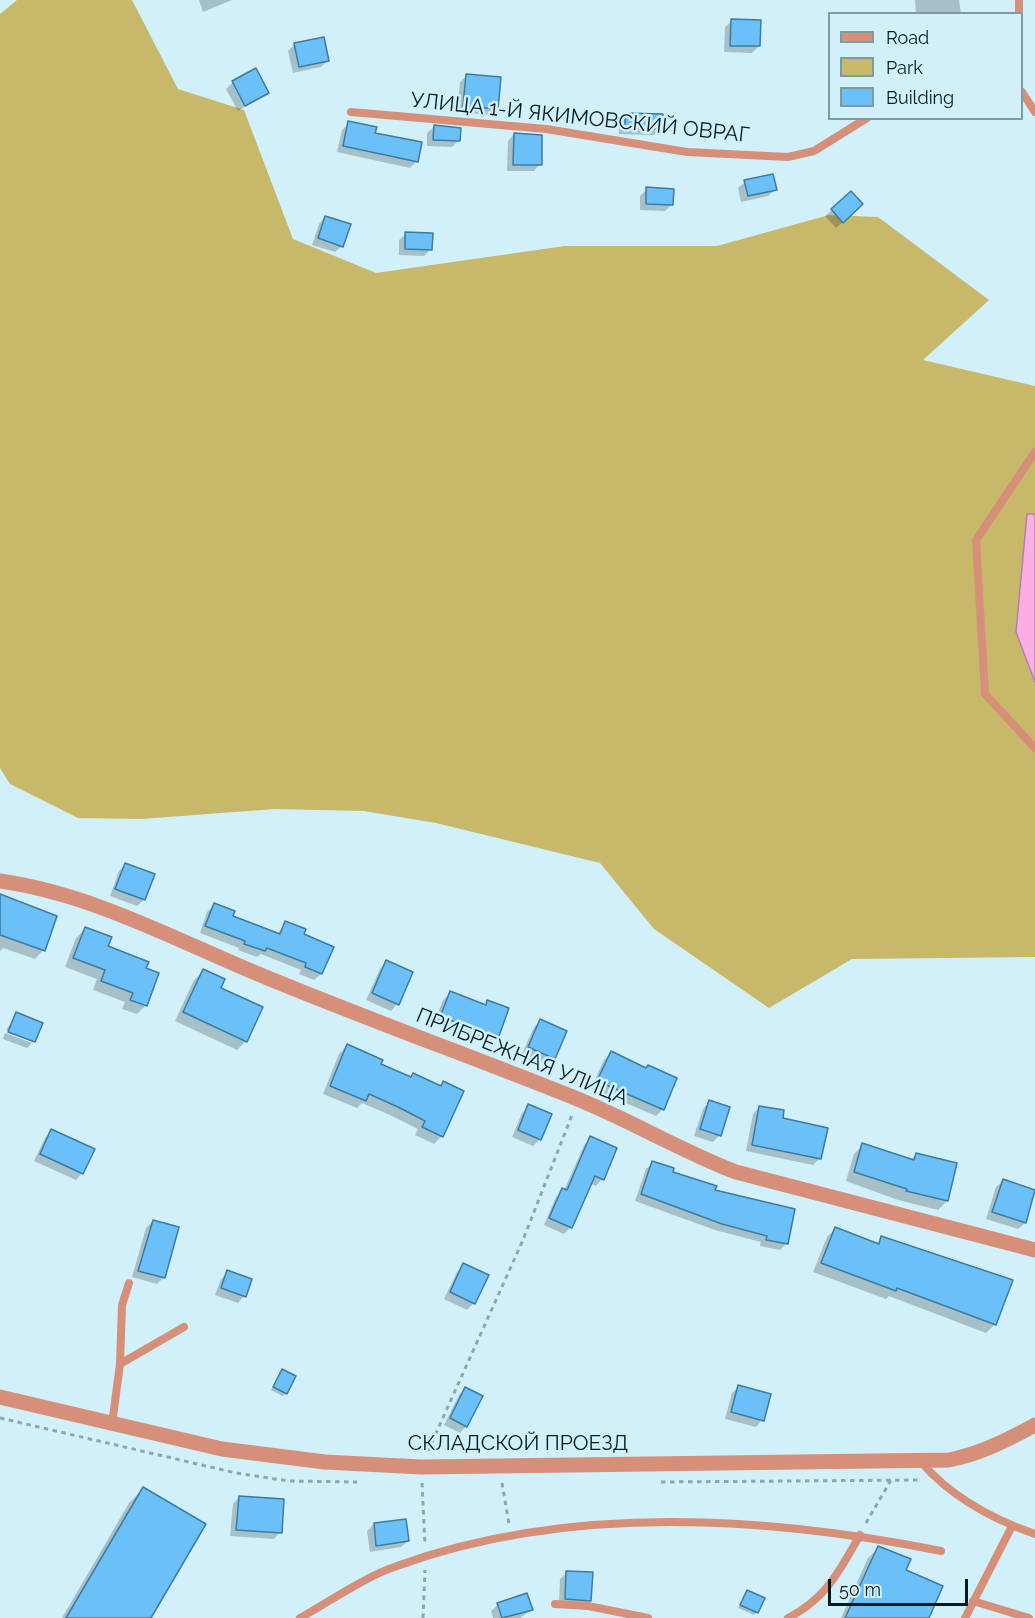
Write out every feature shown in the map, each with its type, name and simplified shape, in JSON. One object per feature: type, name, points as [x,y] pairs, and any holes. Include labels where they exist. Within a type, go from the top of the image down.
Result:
[{"type":"street","name":"ПРИБРЕЖНАЯ УЛИЦА","points":[[0,880],[70,895],[106,907],[252,971],[578,1100],[704,1160],[736,1172],[1035,1250]]},
{"type":"street","name":"СКЛАДСКОЙ ПРОЕЗД","points":[[0,1397],[222,1449],[325,1462],[421,1467],[921,1462],[970,1456],[1035,1425]]},
{"type":"lane","points":[[1023,94],[1035,112]]},
{"type":"lane","name":"УЛИЦА 1-Й ЯКИМОВСКИЙ ОВРАГ","points":[[351,112],[546,129],[687,152],[788,157],[814,151],[864,120]]},
{"type":"lane","points":[[1035,452],[976,540],[985,694],[1035,748]]},
{"type":"lane","points":[[112,1425],[120,1364],[122,1305],[129,1283]]},
{"type":"lane","points":[[120,1364],[184,1327]]},
{"type":"lane","points":[[921,1462],[941,1485],[1011,1526],[1035,1534]]},
{"type":"lane","points":[[300,1618],[394,1566],[510,1535],[650,1522],[771,1525],[860,1535],[941,1551]]},
{"type":"lane","points":[[965,1618],[1011,1526]]},
{"type":"lane","points":[[788,1618],[809,1607],[828,1590],[860,1535]]},
{"type":"lane","points":[[973,1601],[1029,1618]]},
{"type":"lane","points":[[555,1604],[588,1606],[648,1618]]},
{"type":"path","points":[[424,1536],[421,1467],[524,1240],[578,1100]]},
{"type":"path","points":[[860,1535],[901,1462]]},
{"type":"path","points":[[502,1483],[510,1535]]},
{"type":"path","points":[[423,1618],[425,1557]]},
{"type":"green space","points":[[17,0],[132,0],[178,89],[244,110],[293,239],[376,273],[565,246],[717,246],[829,215],[878,217],[989,300],[923,360],[1035,386],[1035,514],[1027,514],[1016,632],[1035,682],[1035,957],[852,959],[769,1008],[654,929],[600,863],[436,823],[364,811],[275,809],[141,819],[78,818],[10,784],[0,768],[0,14]]},
{"type":"shaded area","points":[[1027,514],[1035,514],[1035,682],[1016,632]]},
{"type":"building","points":[[731,19],[761,20],[760,46],[730,46]]},
{"type":"building","points":[[324,37],[329,61],[299,67],[294,43]]},
{"type":"building","points":[[256,68],[269,93],[245,106],[232,81]]},
{"type":"building","points":[[466,74],[501,77],[498,109],[463,106]]},
{"type":"building","points":[[625,113],[663,114],[662,129],[625,128]]},
{"type":"building","points":[[348,121],[377,127],[375,133],[422,142],[418,162],[343,146]]},
{"type":"building","points":[[434,125],[461,128],[460,141],[433,140]]},
{"type":"building","points":[[514,133],[542,135],[542,165],[513,165]]},
{"type":"building","points":[[773,174],[777,190],[748,196],[744,180]]},
{"type":"building","points":[[646,187],[674,189],[673,205],[646,204]]},
{"type":"building","points":[[851,191],[863,204],[843,223],[831,209]]},
{"type":"building","points":[[325,216],[351,224],[343,247],[318,238]]},
{"type":"building","points":[[405,232],[433,233],[432,250],[405,249]]},
{"type":"building","points":[[125,863],[155,874],[145,900],[115,889]]},
{"type":"building","points":[[0,894],[57,916],[45,951],[0,935]]},
{"type":"building","points":[[214,903],[235,911],[233,916],[280,934],[285,921],[306,929],[304,934],[334,947],[322,974],[305,967],[306,963],[267,948],[265,951],[244,944],[245,941],[205,926]]},
{"type":"building","points":[[85,927],[112,937],[108,946],[149,962],[146,968],[159,973],[147,1006],[130,1000],[133,993],[101,981],[105,970],[73,958]]},
{"type":"building","points":[[386,960],[413,972],[399,1005],[372,993]]},
{"type":"building","points":[[203,969],[225,979],[221,988],[263,1007],[247,1042],[183,1012]]},
{"type":"building","points":[[450,991],[486,1005],[487,1000],[509,1008],[499,1036],[440,1017]]},
{"type":"building","points":[[16,1012],[43,1023],[35,1042],[8,1032]]},
{"type":"building","points":[[540,1019],[567,1031],[555,1059],[528,1047]]},
{"type":"building","points":[[347,1044],[383,1060],[381,1064],[411,1077],[413,1073],[441,1086],[443,1081],[464,1091],[443,1137],[422,1127],[425,1121],[398,1107],[369,1094],[366,1101],[330,1086]]},
{"type":"building","points":[[611,1051],[646,1068],[648,1065],[677,1078],[664,1110],[597,1081]]},
{"type":"building","points":[[709,1100],[730,1107],[721,1136],[700,1129]]},
{"type":"building","points":[[528,1104],[552,1114],[541,1140],[518,1130]]},
{"type":"building","points":[[759,1106],[784,1110],[783,1118],[828,1128],[821,1159],[752,1145]]},
{"type":"building","points":[[51,1129],[95,1149],[83,1174],[40,1154]]},
{"type":"building","points":[[590,1136],[617,1148],[604,1180],[595,1176],[572,1228],[549,1218],[562,1188],[567,1190]]},
{"type":"building","points":[[862,1143],[914,1160],[916,1153],[957,1163],[948,1201],[906,1191],[907,1189],[854,1172]]},
{"type":"building","points":[[652,1161],[674,1168],[673,1172],[717,1186],[715,1190],[795,1209],[788,1244],[766,1240],[767,1236],[722,1224],[641,1194]]},
{"type":"building","points":[[1003,1179],[1035,1190],[1026,1223],[992,1212]]},
{"type":"building","points":[[153,1220],[179,1227],[165,1278],[138,1271]]},
{"type":"building","points":[[835,1227],[879,1244],[881,1236],[1013,1280],[996,1325],[897,1288],[896,1291],[821,1263]]},
{"type":"building","points":[[463,1263],[489,1275],[475,1304],[450,1292]]},
{"type":"building","points":[[227,1270],[252,1279],[246,1297],[221,1288]]},
{"type":"building","points":[[282,1369],[296,1376],[287,1394],[273,1387]]},
{"type":"building","points":[[738,1385],[771,1394],[764,1421],[731,1412]]},
{"type":"building","points":[[465,1387],[483,1396],[467,1427],[450,1418]]},
{"type":"building","points":[[143,1487],[206,1524],[151,1618],[66,1618]]},
{"type":"building","points":[[239,1496],[284,1499],[282,1533],[236,1530]]},
{"type":"building","points":[[406,1519],[409,1541],[376,1546],[374,1523]]},
{"type":"building","points":[[878,1546],[911,1559],[906,1570],[943,1586],[929,1618],[845,1618]]},
{"type":"building","points":[[566,1571],[593,1572],[591,1601],[565,1599]]},
{"type":"building","points":[[747,1590],[765,1598],[758,1613],[740,1605]]},
{"type":"building","points":[[527,1593],[533,1610],[502,1618],[497,1603]]}]
